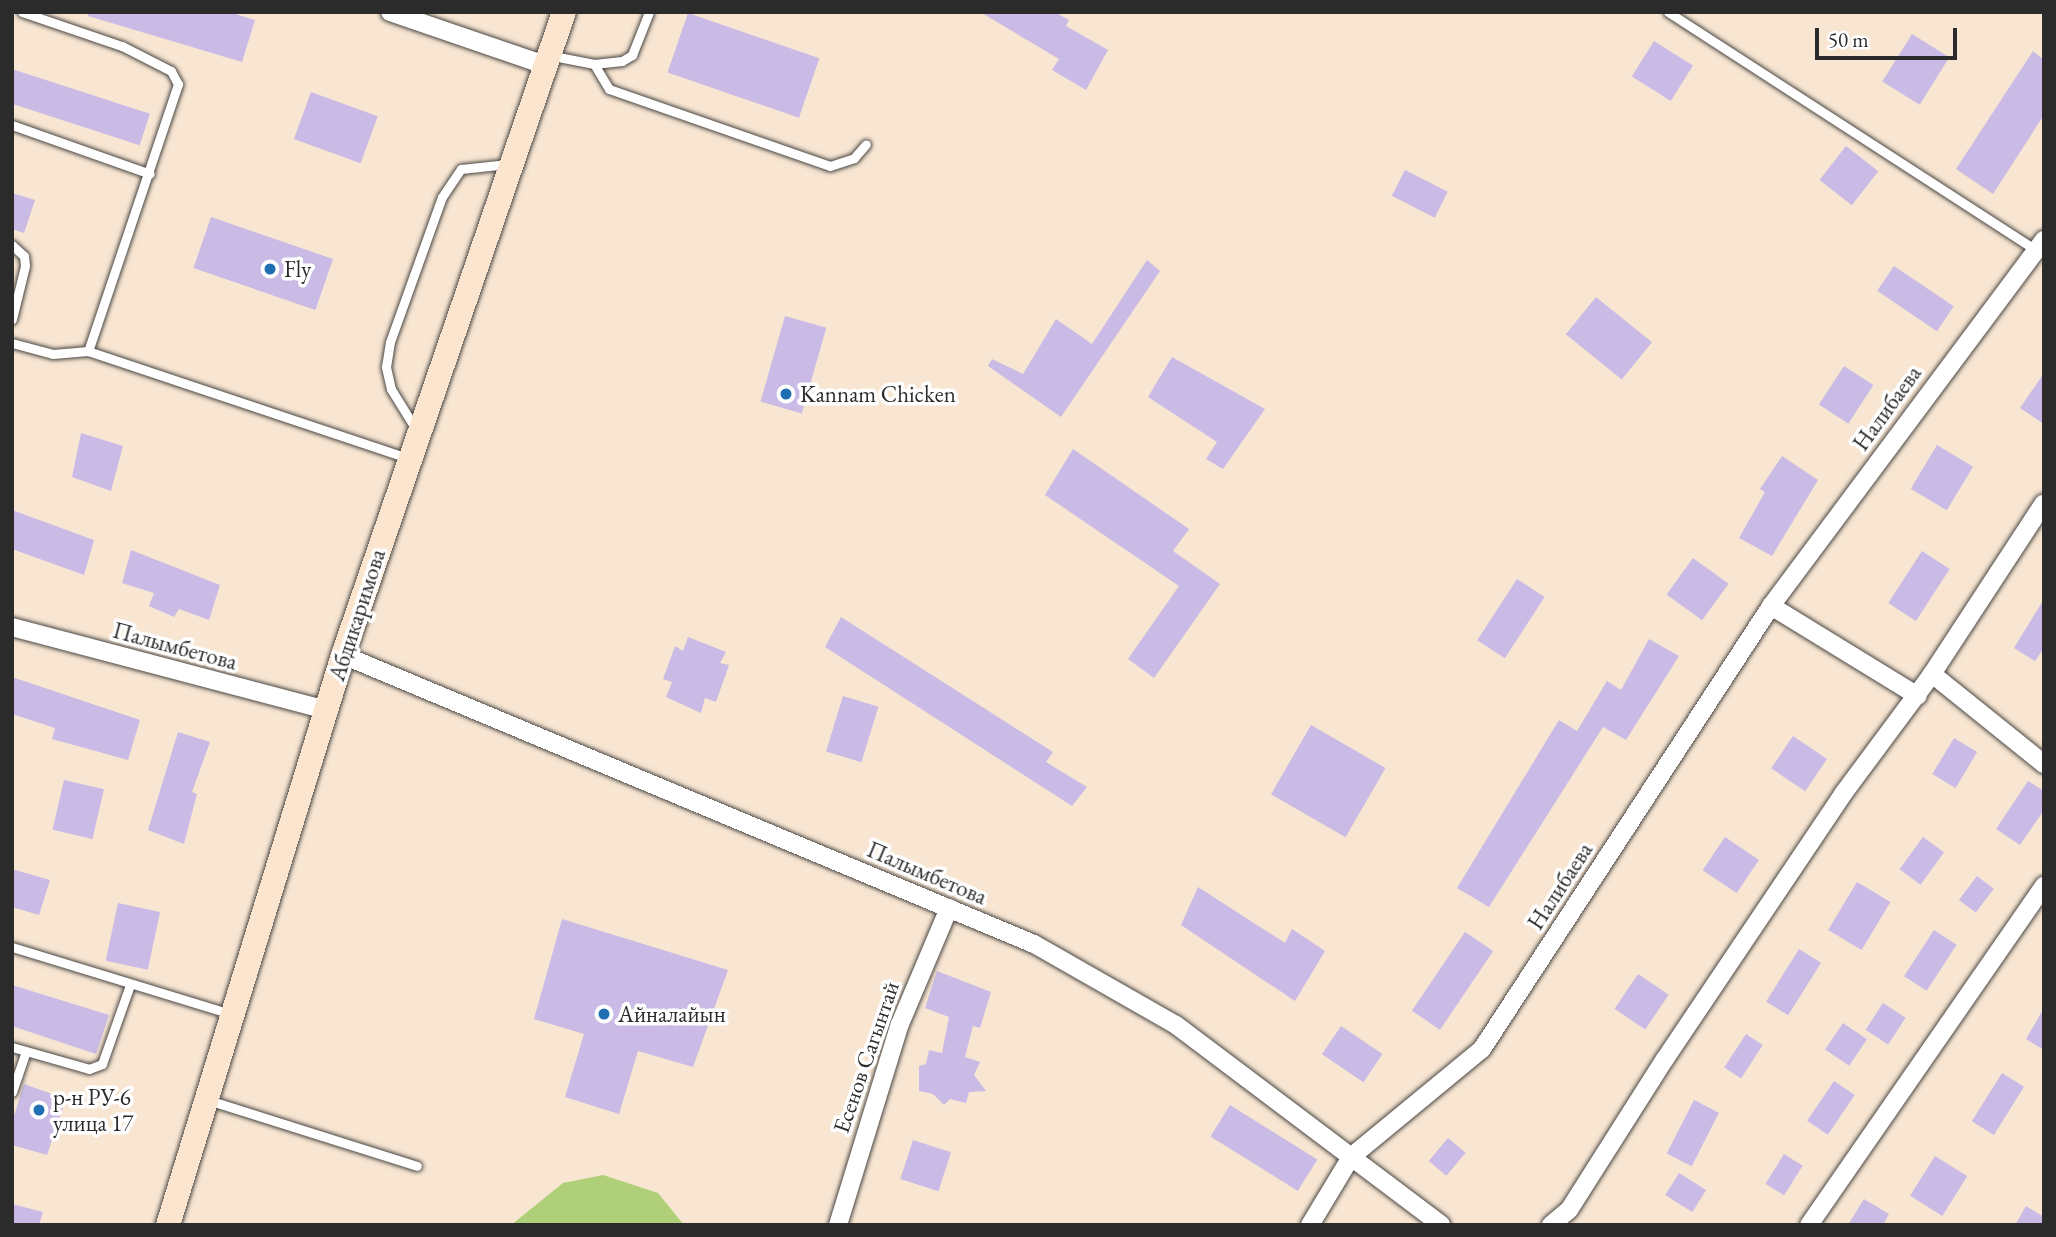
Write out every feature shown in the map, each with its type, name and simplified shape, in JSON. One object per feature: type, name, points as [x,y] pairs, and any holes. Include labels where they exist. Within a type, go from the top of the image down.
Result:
[{"type":"main road","name":"Абдикаримова","points":[[168,1225],[343,655],[417,431],[564,12]]},
{"type":"street","points":[[390,12],[547,60]]},
{"type":"street","name":"Налибаева","points":[[1310,1225],[1351,1157],[1482,1049],[1771,607],[2040,245]]},
{"type":"street","points":[[1552,1225],[1570,1210],[1664,1059],[1843,794],[1918,696],[2044,503]]},
{"type":"street","points":[[1771,607],[1918,696]]},
{"type":"street","name":"Палымбетова","points":[[12,627],[326,710]]},
{"type":"street","name":"Палымбетова","points":[[343,655],[1034,944],[1176,1025],[1441,1225]]},
{"type":"street","points":[[1933,674],[2044,764]]},
{"type":"street","points":[[1808,1225],[2044,884]]},
{"type":"street","name":"Есенов Сагынтай","points":[[838,1225],[900,1024],[949,908]]},
{"type":"lane","points":[[22,12],[122,46],[171,71],[177,83],[150,174],[87,343],[88,351]]},
{"type":"lane","points":[[547,60],[594,64],[632,55],[649,12]]},
{"type":"lane","points":[[1668,12],[2040,245]]},
{"type":"lane","points":[[594,64],[609,89],[830,166],[854,158],[866,144]]},
{"type":"lane","points":[[12,125],[150,174]]},
{"type":"lane","points":[[417,431],[391,389],[386,367],[390,342],[442,197],[461,169],[510,163]]},
{"type":"lane","points":[[12,245],[24,257],[25,266],[12,319]]},
{"type":"lane","points":[[12,343],[53,354],[88,351],[408,458]]},
{"type":"lane","points":[[12,947],[232,1014]]},
{"type":"lane","points":[[12,1047],[89,1069],[102,1064],[130,985]]},
{"type":"lane","points":[[12,1092],[26,1051]]},
{"type":"lane","points":[[206,1100],[417,1166]]},
{"type":"green space","points":[[603,1175],[658,1193],[684,1225],[511,1225],[563,1183]]},
{"type":"building","points":[[89,12],[229,12],[255,20],[242,62],[88,16]]},
{"type":"building","points":[[980,12],[1055,12],[1069,20],[1066,26],[1108,50],[1086,90],[1052,70],[1059,59]]},
{"type":"building","points":[[688,13],[819,58],[799,118],[667,73]]},
{"type":"building","points":[[1912,34],[1949,57],[1920,105],[1882,81]]},
{"type":"building","points":[[1654,41],[1693,65],[1671,101],[1632,77]]},
{"type":"building","points":[[2033,51],[2044,60],[2044,115],[1993,194],[1956,169]]},
{"type":"building","points":[[12,69],[150,114],[140,145],[12,104]]},
{"type":"building","points":[[311,92],[378,116],[361,163],[294,139]]},
{"type":"building","points":[[1846,146],[1878,171],[1852,205],[1820,180]]},
{"type":"building","points":[[1405,170],[1448,192],[1435,218],[1392,196]]},
{"type":"building","points":[[12,193],[35,200],[24,233],[12,229]]},
{"type":"building","points":[[211,217],[333,259],[315,310],[193,268]]},
{"type":"building","points":[[1147,260],[1160,271],[1061,417],[988,366],[992,359],[1023,374],[1056,319],[1092,344]]},
{"type":"building","points":[[1894,266],[1954,306],[1937,331],[1877,291]]},
{"type":"building","points":[[1596,297],[1652,342],[1622,380],[1566,334]]},
{"type":"building","points":[[785,316],[826,328],[802,413],[760,402]]},
{"type":"building","points":[[1172,357],[1265,409],[1223,469],[1206,459],[1217,442],[1148,397]]},
{"type":"building","points":[[1844,366],[1873,385],[1848,424],[1819,405]]},
{"type":"building","points":[[2044,373],[2044,424],[2020,408]]},
{"type":"building","points":[[81,433],[123,446],[111,491],[72,477]]},
{"type":"building","points":[[1937,445],[1973,467],[1947,510],[1911,489]]},
{"type":"building","points":[[1073,449],[1189,529],[1173,551],[1220,584],[1154,678],[1128,659],[1179,586],[1045,495]]},
{"type":"building","points":[[1782,456],[1818,480],[1772,556],[1739,538],[1765,492],[1760,489]]},
{"type":"building","points":[[12,510],[94,540],[84,575],[12,549]]},
{"type":"building","points":[[131,550],[220,585],[209,620],[179,609],[174,617],[149,606],[154,593],[122,583]]},
{"type":"building","points":[[1922,551],[1950,569],[1916,621],[1888,603]]},
{"type":"building","points":[[1693,558],[1729,584],[1702,620],[1667,594]]},
{"type":"building","points":[[1517,579],[1545,597],[1505,658],[1477,640]]},
{"type":"building","points":[[2044,599],[2044,648],[2035,661],[2014,648]]},
{"type":"building","points":[[841,617],[1053,752],[1046,762],[1087,787],[1072,806],[825,647]]},
{"type":"building","points":[[688,637],[726,652],[720,663],[729,665],[716,702],[705,698],[701,713],[666,697],[672,682],[663,679],[675,646],[683,651]]},
{"type":"building","points":[[1649,639],[1679,656],[1626,740],[1603,727],[1489,907],[1457,888],[1559,720],[1577,731],[1607,681],[1621,690]]},
{"type":"building","points":[[12,677],[140,720],[128,760],[52,739],[55,728],[12,714]]},
{"type":"building","points":[[843,696],[878,707],[861,762],[826,751]]},
{"type":"building","points":[[1311,725],[1385,768],[1345,837],[1271,794]]},
{"type":"building","points":[[178,732],[210,742],[192,792],[197,794],[184,844],[148,830]]},
{"type":"building","points":[[1793,736],[1827,759],[1805,791],[1771,768]]},
{"type":"building","points":[[1954,738],[1977,752],[1956,788],[1932,774]]},
{"type":"building","points":[[64,780],[104,789],[92,839],[53,830]]},
{"type":"building","points":[[2028,781],[2044,791],[2044,810],[2020,845],[1996,829]]},
{"type":"building","points":[[1725,837],[1759,860],[1737,893],[1703,870]]},
{"type":"building","points":[[1923,837],[1944,852],[1921,885],[1899,869]]},
{"type":"building","points":[[12,869],[50,880],[39,915],[12,907]]},
{"type":"building","points":[[1977,876],[1994,889],[1976,913],[1959,900]]},
{"type":"building","points":[[1857,882],[1890,902],[1862,950],[1828,930]]},
{"type":"building","points":[[1198,887],[1285,943],[1292,929],[1325,951],[1295,1001],[1181,925]]},
{"type":"building","points":[[118,903],[160,912],[148,970],[106,961]]},
{"type":"building","name":"Айналайын","points":[[562,919],[728,970],[693,1067],[638,1051],[619,1114],[565,1097],[584,1034],[534,1019]]},
{"type":"building","points":[[1934,930],[1957,945],[1927,991],[1904,976]]},
{"type":"building","points":[[1465,932],[1493,951],[1440,1030],[1412,1011]]},
{"type":"building","points":[[1799,949],[1821,963],[1788,1015],[1766,1002]]},
{"type":"building","points":[[937,971],[991,992],[980,1028],[973,1026],[965,1057],[980,1062],[974,1075],[986,1091],[969,1092],[966,1103],[950,1099],[944,1105],[933,1094],[919,1091],[919,1066],[926,1064],[929,1050],[942,1053],[949,1017],[925,1008]]},
{"type":"building","points":[[1638,974],[1669,995],[1645,1030],[1615,1009]]},
{"type":"building","points":[[12,985],[109,1015],[96,1054],[12,1026]]},
{"type":"building","points":[[1883,1003],[1906,1018],[1888,1045],[1866,1030]]},
{"type":"building","points":[[2044,1008],[2044,1050],[2026,1039]]},
{"type":"building","points":[[1843,1023],[1867,1039],[1849,1066],[1825,1050]]},
{"type":"building","points":[[1341,1026],[1382,1054],[1363,1082],[1322,1054]]},
{"type":"building","points":[[1746,1034],[1763,1045],[1741,1078],[1724,1068]]},
{"type":"building","points":[[2002,1073],[2024,1087],[1994,1135],[1972,1121]]},
{"type":"building","points":[[1834,1081],[1855,1095],[1828,1135],[1807,1121]]},
{"type":"building","name":"р-н РУ-6 улица 17","points":[[24,1084],[66,1099],[47,1155],[12,1145],[12,1122]]},
{"type":"building","points":[[1694,1100],[1719,1113],[1692,1166],[1667,1153]]},
{"type":"building","points":[[1230,1105],[1317,1160],[1298,1191],[1210,1136]]},
{"type":"building","points":[[1448,1138],[1466,1153],[1446,1176],[1429,1161]]},
{"type":"building","points":[[913,1140],[951,1152],[938,1191],[900,1179]]},
{"type":"building","points":[[1784,1154],[1803,1166],[1784,1195],[1765,1184]]},
{"type":"building","points":[[1935,1156],[1967,1176],[1942,1216],[1910,1196]]},
{"type":"building","points":[[1679,1173],[1706,1190],[1692,1212],[1665,1195]]},
{"type":"building","points":[[1864,1199],[1889,1214],[1883,1225],[1848,1225]]},
{"type":"building","points":[[12,1204],[43,1212],[39,1225],[12,1225]]},
{"type":"building","points":[[2026,1206],[2044,1217],[2044,1225],[2015,1225]]},
{"type":"place","name":"Fly","points":[[270,269]]},
{"type":"place","name":"Kannam Chicken","points":[[786,394]]},
{"type":"place","name":"Айналайын","points":[[604,1014]]},
{"type":"place","name":"р-н РУ-6 улица 17","points":[[39,1110]]}]
